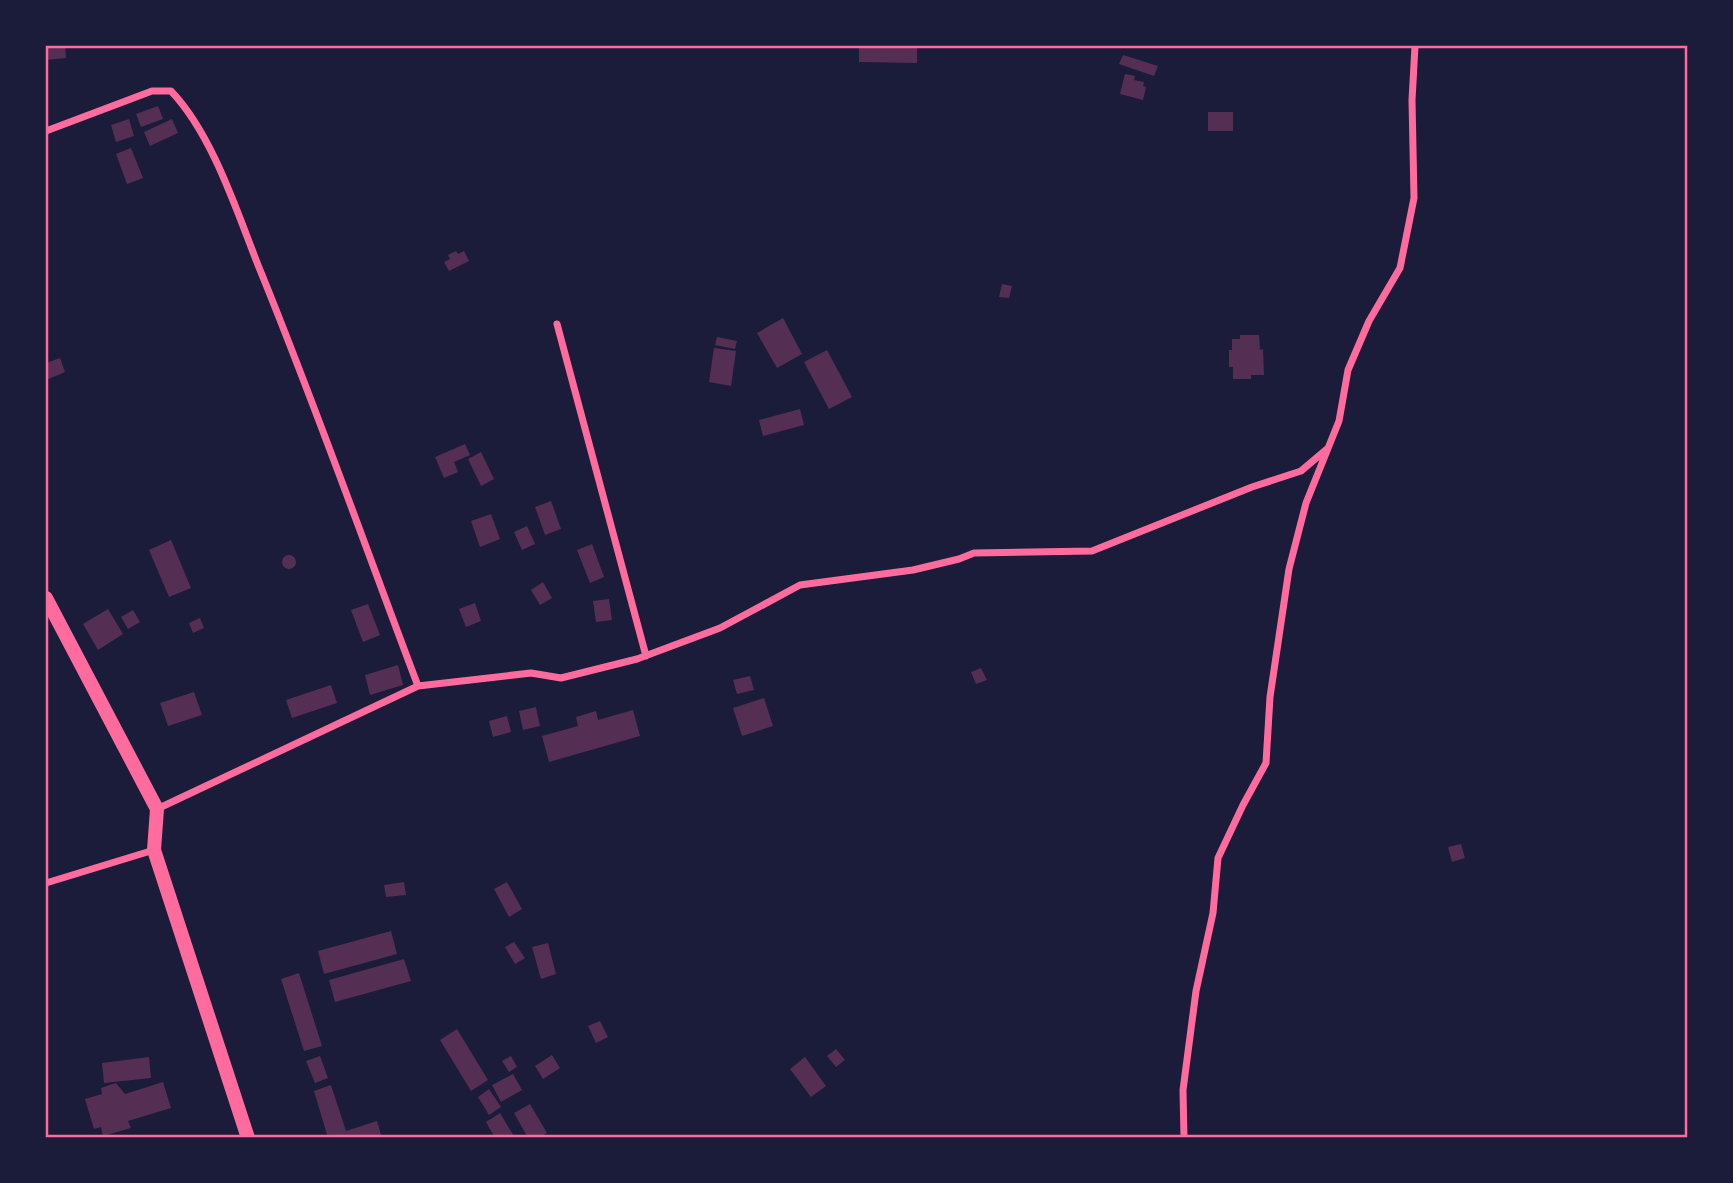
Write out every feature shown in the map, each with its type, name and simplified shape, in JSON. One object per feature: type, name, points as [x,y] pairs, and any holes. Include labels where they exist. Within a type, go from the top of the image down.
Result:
[{"type":"main road","points":[[46,598],[157,810],[154,850],[248,1138]]},
{"type":"street","points":[[1184,1138],[1183,1090],[1196,990],[1213,913],[1218,858],[1266,763],[1270,697],[1289,569],[1306,503],[1339,421],[1348,370],[1368,321],[1399,268],[1414,198],[1412,100],[1415,46]]},
{"type":"street","points":[[46,131],[152,91],[171,91],[196,121],[230,195],[276,310],[418,686]]},
{"type":"street","points":[[557,324],[646,656]]},
{"type":"street","points":[[157,810],[418,686],[531,673],[561,678],[646,656],[720,628],[800,586],[912,570],[974,553],[1092,551],[1252,487],[1301,471],[1327,449]]},
{"type":"street","points":[[46,883],[154,850]]},
{"type":"building","points":[[46,46],[65,46],[66,58],[46,60]]},
{"type":"building","points":[[859,46],[917,46],[917,63],[859,62]]},
{"type":"building","points":[[1123,55],[1158,66],[1154,76],[1119,64]]},
{"type":"building","points":[[1125,74],[1144,82],[1143,86],[1146,87],[1143,100],[1120,94]]},
{"type":"building","points":[[158,106],[163,119],[141,127],[136,114]]},
{"type":"building","points":[[1208,112],[1233,112],[1233,131],[1208,131]]},
{"type":"building","points":[[129,119],[134,136],[116,142],[111,125]]},
{"type":"building","points":[[172,119],[178,133],[150,146],[144,132]]},
{"type":"building","points":[[131,148],[143,178],[127,184],[116,154]]},
{"type":"building","points":[[456,251],[458,254],[464,251],[469,261],[449,271],[444,262],[450,259],[448,255]]},
{"type":"building","points":[[1002,284],[1012,286],[1009,298],[999,297]]},
{"type":"building","points":[[783,318],[802,354],[777,368],[757,333]]},
{"type":"building","points":[[1240,335],[1259,335],[1260,350],[1263,349],[1264,375],[1251,375],[1251,379],[1233,379],[1233,367],[1229,367],[1229,350],[1232,350],[1232,339],[1240,339]]},
{"type":"building","points":[[717,337],[737,341],[735,349],[715,345]]},
{"type":"building","points":[[714,348],[736,351],[731,386],[709,382]]},
{"type":"building","points":[[827,350],[852,397],[829,409],[804,362]]},
{"type":"building","points":[[60,358],[65,372],[46,380],[46,363]]},
{"type":"building","points":[[800,409],[804,425],[763,436],[759,420]]},
{"type":"building","points":[[465,444],[470,455],[454,462],[458,472],[444,478],[435,457]]},
{"type":"building","points":[[481,452],[494,479],[481,486],[468,459]]},
{"type":"building","points":[[551,501],[561,529],[545,535],[535,507]]},
{"type":"building","points":[[491,514],[500,539],[480,547],[471,521]]},
{"type":"building","points":[[527,526],[535,544],[522,550],[514,532]]},
{"type":"building","points":[[171,540],[191,588],[169,597],[149,550]]},
{"type":"building","points":[[592,544],[604,577],[590,583],[577,550]]},
{"type":"building","points":[[289,555],[294,557],[294,567],[289,569],[284,567],[282,562],[284,557]]},
{"type":"building","points":[[543,582],[552,598],[540,605],[531,590]]},
{"type":"building","points":[[609,599],[612,620],[596,622],[593,601]]},
{"type":"building","points":[[475,603],[481,621],[466,627],[459,609]]},
{"type":"building","points":[[368,604],[380,635],[363,642],[351,610]]},
{"type":"building","points":[[108,609],[123,634],[98,650],[83,624]]},
{"type":"building","points":[[133,610],[140,622],[128,629],[121,617]]},
{"type":"building","points":[[200,618],[204,628],[193,633],[189,623]]},
{"type":"building","points":[[398,665],[403,685],[370,695],[365,675]]},
{"type":"building","points":[[981,668],[987,680],[976,684],[971,672]]},
{"type":"building","points":[[750,676],[754,690],[737,694],[733,680]]},
{"type":"building","points":[[331,685],[337,703],[292,718],[286,700]]},
{"type":"building","points":[[194,692],[202,715],[168,726],[160,703]]},
{"type":"building","points":[[764,698],[773,726],[742,736],[733,708]]},
{"type":"building","points":[[536,707],[540,726],[523,730],[519,711]]},
{"type":"building","points":[[633,710],[640,736],[549,762],[542,736],[578,726],[576,717],[596,711],[598,720]]},
{"type":"building","points":[[507,716],[511,732],[493,737],[489,721]]},
{"type":"building","points":[[1461,844],[1465,858],[1452,862],[1448,847]]},
{"type":"building","points":[[404,882],[406,895],[386,897],[384,885]]},
{"type":"building","points":[[507,882],[522,909],[509,917],[494,889]]},
{"type":"building","points":[[391,931],[397,954],[324,974],[318,951]]},
{"type":"building","points":[[514,942],[525,958],[515,964],[505,947]]},
{"type":"building","points":[[548,943],[556,974],[541,979],[532,947]]},
{"type":"building","points":[[404,959],[411,981],[335,1002],[329,980]]},
{"type":"building","points":[[299,973],[322,1046],[304,1051],[281,979]]},
{"type":"building","points":[[600,1021],[608,1037],[596,1043],[588,1026]]},
{"type":"building","points":[[457,1029],[488,1080],[471,1091],[440,1040]]},
{"type":"building","points":[[836,1049],[845,1060],[836,1067],[827,1056]]},
{"type":"building","points":[[552,1055],[560,1068],[543,1079],[535,1066]]},
{"type":"building","points":[[320,1056],[328,1078],[315,1083],[306,1061]]},
{"type":"building","points":[[511,1056],[517,1067],[509,1072],[502,1061]]},
{"type":"building","points":[[149,1057],[151,1078],[104,1083],[102,1063]]},
{"type":"building","points":[[805,1057],[826,1086],[811,1097],[790,1069]]},
{"type":"building","points":[[513,1074],[522,1090],[501,1102],[492,1085]]},
{"type":"building","points":[[163,1082],[171,1108],[128,1121],[131,1128],[103,1136],[101,1127],[94,1129],[85,1099],[102,1094],[101,1088],[116,1083],[125,1094]]},
{"type":"building","points":[[331,1085],[346,1131],[377,1121],[382,1138],[328,1138],[314,1091]]},
{"type":"building","points":[[489,1089],[501,1107],[489,1115],[478,1097]]},
{"type":"building","points":[[530,1104],[547,1133],[538,1138],[528,1138],[514,1113]]},
{"type":"building","points":[[500,1113],[515,1138],[495,1138],[486,1122]]}]
